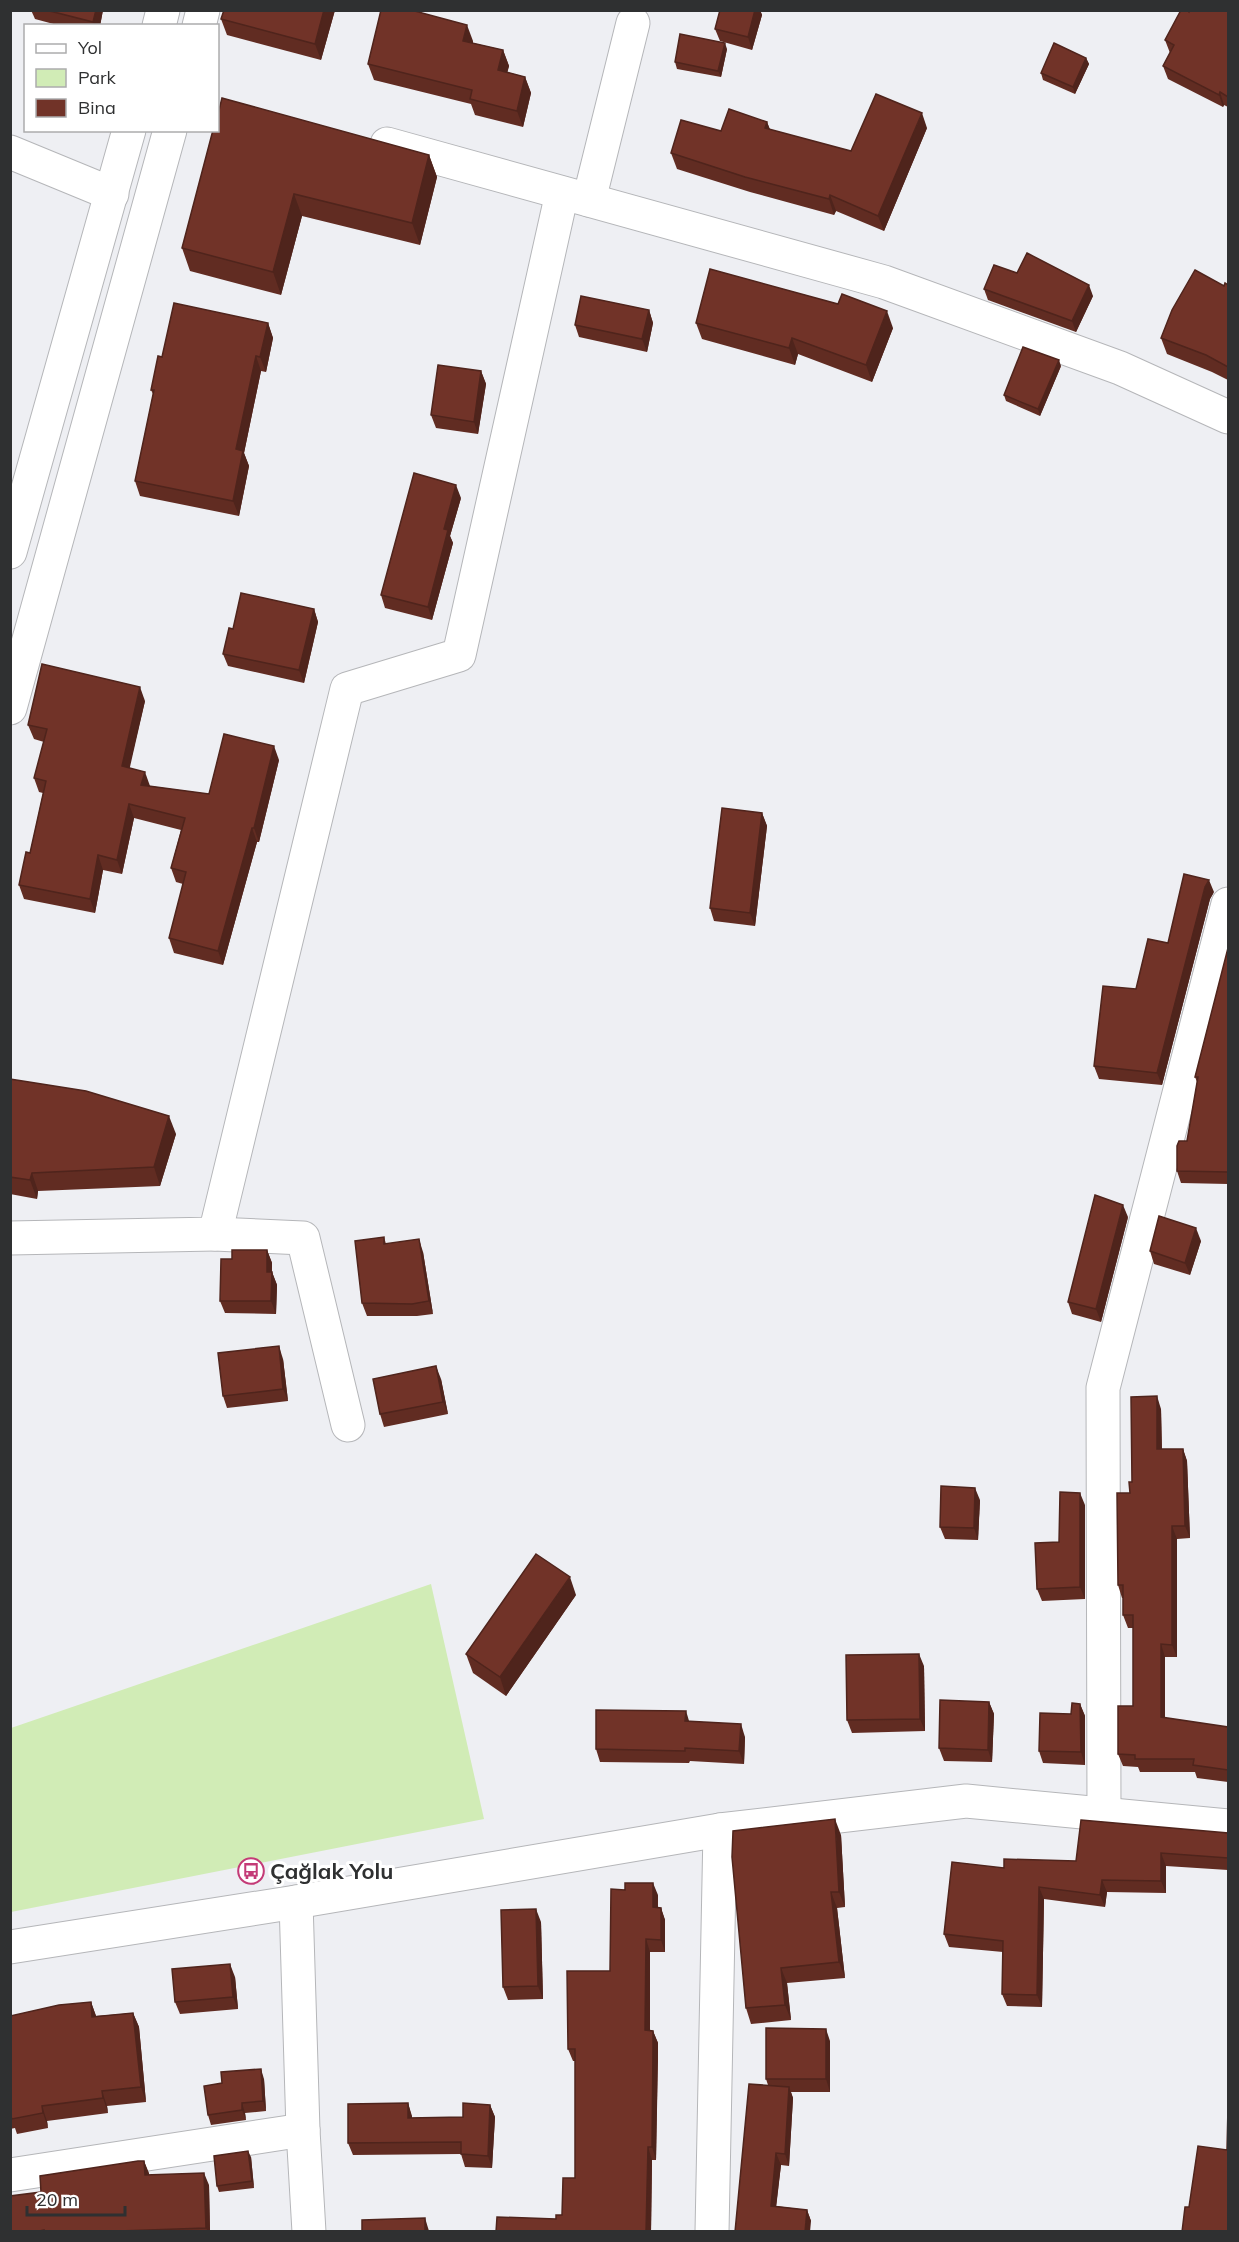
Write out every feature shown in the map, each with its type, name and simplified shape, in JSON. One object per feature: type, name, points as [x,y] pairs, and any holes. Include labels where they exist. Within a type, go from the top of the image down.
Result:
[{"type":"street","points":[[215,1234],[347,689],[459,655],[575,196],[633,23]]},
{"type":"street","points":[[10,552],[128,132]]},
{"type":"street","points":[[10,708],[169,132]]},
{"type":"street","points":[[355,135],[884,282],[1120,368],[1228,417]]},
{"type":"street","points":[[10,152],[112,194]]},
{"type":"street","points":[[1104,1816],[1103,1388],[1228,904]]},
{"type":"street","points":[[10,1238],[215,1234],[303,1238],[348,1425]]},
{"type":"street","points":[[10,1947],[296,1902],[720,1830],[966,1801],[1104,1816],[1228,1826]]},
{"type":"street","points":[[712,2232],[720,1830]]},
{"type":"street","points":[[296,1902],[303,2130],[309,2232]]},
{"type":"street","points":[[10,2175],[303,2130]]},
{"type":"green space","points":[[431,1584],[484,1819],[11,1912],[11,1728]]},
{"type":"building","points":[[46,10],[96,10],[93,22]]},
{"type":"building","points":[[224,10],[324,10],[315,44],[221,19]]},
{"type":"building","points":[[381,10],[411,10],[467,25],[463,41],[503,50],[498,70],[525,77],[517,111],[470,99],[472,90],[368,64]]},
{"type":"building","points":[[720,10],[755,10],[748,37],[715,29]]},
{"type":"building","points":[[1181,10],[1189,12],[1190,10],[1228,10],[1228,97],[1220,92],[1219,95],[1163,66],[1174,45],[1165,40]]},
{"type":"building","points":[[680,34],[725,43],[718,71],[675,62]]},
{"type":"building","points":[[1054,43],[1086,58],[1073,87],[1041,73]]},
{"type":"building","points":[[876,94],[922,113],[878,216],[830,195],[829,199],[745,177],[671,153],[681,120],[721,131],[729,109],[767,122],[765,128],[851,151]]},
{"type":"building","points":[[222,98],[429,155],[412,223],[294,194],[273,272],[182,248],[212,132],[219,132],[219,110]]},
{"type":"building","points":[[1027,253],[1089,285],[1072,321],[984,289],[994,265],[1017,273]]},
{"type":"building","points":[[710,269],[838,304],[842,294],[887,311],[866,365],[792,338],[789,348],[696,323]]},
{"type":"building","points":[[1195,270],[1224,286],[1225,283],[1228,285],[1228,367],[1206,355],[1161,338],[1172,310]]},
{"type":"building","points":[[581,296],[649,310],[642,339],[575,325]]},
{"type":"building","points":[[174,303],[268,323],[260,357],[256,356],[236,449],[243,451],[233,501],[135,481],[154,390],[151,390],[158,356],[162,357]]},
{"type":"building","points":[[1023,347],[1059,360],[1038,409],[1004,395]]},
{"type":"building","points":[[438,365],[481,371],[474,422],[431,415]]},
{"type":"building","points":[[414,473],[456,485],[444,529],[448,530],[428,607],[381,595]]},
{"type":"building","points":[[241,593],[314,609],[299,670],[223,654],[229,628],[233,629]]},
{"type":"building","points":[[42,664],[140,687],[122,766],[145,772],[141,785],[209,794],[224,734],[274,746],[254,828],[252,828],[218,951],[169,938],[186,872],[171,868],[185,818],[129,804],[117,860],[98,855],[90,899],[19,885],[26,852],[30,853],[46,781],[34,778],[47,729],[28,725]]},
{"type":"building","points":[[722,808],[762,813],[750,913],[710,908]]},
{"type":"building","points":[[1184,874],[1209,880],[1205,887],[1157,1073],[1094,1066],[1103,986],[1136,989],[1148,939],[1168,943]]},
{"type":"building","points":[[1228,948],[1228,1172],[1177,1171],[1177,1146],[1179,1141],[1187,1141],[1198,1077],[1195,1077]]},
{"type":"building","points":[[10,1079],[86,1091],[169,1116],[154,1167],[32,1173],[30,1180],[10,1177]]},
{"type":"building","points":[[1095,1195],[1123,1205],[1096,1309],[1068,1302]]},
{"type":"building","points":[[1159,1216],[1196,1228],[1185,1263],[1150,1251]]},
{"type":"building","points":[[384,1237],[384,1244],[419,1239],[429,1301],[412,1304],[362,1303],[355,1241]]},
{"type":"building","points":[[232,1250],[267,1250],[267,1272],[272,1272],[271,1301],[220,1301],[221,1259],[232,1259]]},
{"type":"building","points":[[279,1346],[283,1389],[223,1396],[218,1353]]},
{"type":"building","points":[[436,1366],[443,1402],[380,1414],[373,1379]]},
{"type":"building","points":[[1157,1396],[1157,1449],[1183,1449],[1185,1526],[1172,1526],[1172,1645],[1161,1644],[1161,1717],[1228,1727],[1228,1770],[1193,1765],[1194,1759],[1135,1759],[1135,1755],[1118,1754],[1118,1706],[1133,1706],[1133,1615],[1123,1615],[1123,1585],[1118,1585],[1117,1493],[1130,1493],[1129,1482],[1132,1482],[1131,1397]]},
{"type":"building","points":[[941,1486],[975,1488],[974,1528],[940,1527]]},
{"type":"building","points":[[1060,1492],[1080,1493],[1080,1587],[1037,1589],[1035,1543],[1059,1542]]},
{"type":"building","points":[[536,1554],[570,1577],[500,1677],[466,1654]]},
{"type":"building","points":[[919,1654],[920,1719],[847,1720],[846,1655]]},
{"type":"building","points":[[940,1700],[989,1702],[988,1750],[939,1748]]},
{"type":"building","points":[[1072,1703],[1080,1704],[1081,1752],[1039,1751],[1040,1713],[1071,1714]]},
{"type":"building","points":[[596,1710],[686,1711],[685,1721],[741,1724],[739,1751],[685,1748],[685,1751],[596,1749]]},
{"type":"building","points":[[835,1819],[839,1892],[831,1892],[839,1962],[781,1968],[785,2005],[746,2008],[732,1857],[733,1831]]},
{"type":"building","points":[[1081,1820],[1228,1833],[1228,1858],[1161,1853],[1161,1881],[1102,1880],[1100,1895],[1039,1887],[1037,1995],[1002,1994],[1003,1941],[944,1934],[952,1862],[1004,1868],[1004,1859],[1076,1861]]},
{"type":"building","points":[[625,1883],[653,1883],[653,1907],[661,1908],[661,1940],[646,1939],[645,2030],[653,2031],[653,2047],[652,2147],[648,2147],[646,2232],[496,2232],[497,2217],[556,2219],[556,2215],[562,2215],[563,2178],[575,2178],[575,2049],[568,2049],[567,1971],[610,1971],[611,1889],[625,1890]]},
{"type":"building","points":[[536,1909],[538,1986],[503,1987],[501,1910]]},
{"type":"building","points":[[230,1964],[233,1997],[175,2002],[172,1969]]},
{"type":"building","points":[[91,2002],[92,2017],[133,2013],[141,2087],[102,2091],[103,2098],[42,2106],[43,2113],[12,2119],[10,2114],[10,2016],[59,2005]]},
{"type":"building","points":[[766,2028],[826,2029],[826,2079],[766,2079]]},
{"type":"building","points":[[261,2069],[263,2101],[242,2103],[242,2110],[208,2115],[204,2086],[222,2083],[221,2072]]},
{"type":"building","points":[[749,2084],[789,2087],[785,2154],[776,2153],[771,2206],[807,2210],[805,2232],[735,2232]]},
{"type":"building","points":[[408,2103],[408,2118],[463,2117],[463,2103],[490,2105],[488,2156],[461,2154],[461,2142],[348,2143],[348,2104]]},
{"type":"building","points":[[1228,2107],[1228,2232],[1182,2232],[1185,2207],[1189,2207],[1198,2146],[1227,2150]]},
{"type":"building","points":[[248,2151],[252,2181],[217,2186],[214,2156]]},
{"type":"building","points":[[144,2161],[145,2175],[204,2173],[206,2228],[10,2232],[10,2196],[41,2192],[40,2176]]},
{"type":"building","points":[[425,2218],[425,2232],[362,2232],[362,2220]]},
{"type":"place","name":"Çağlak Yolu","points":[[251,1871]]}]
